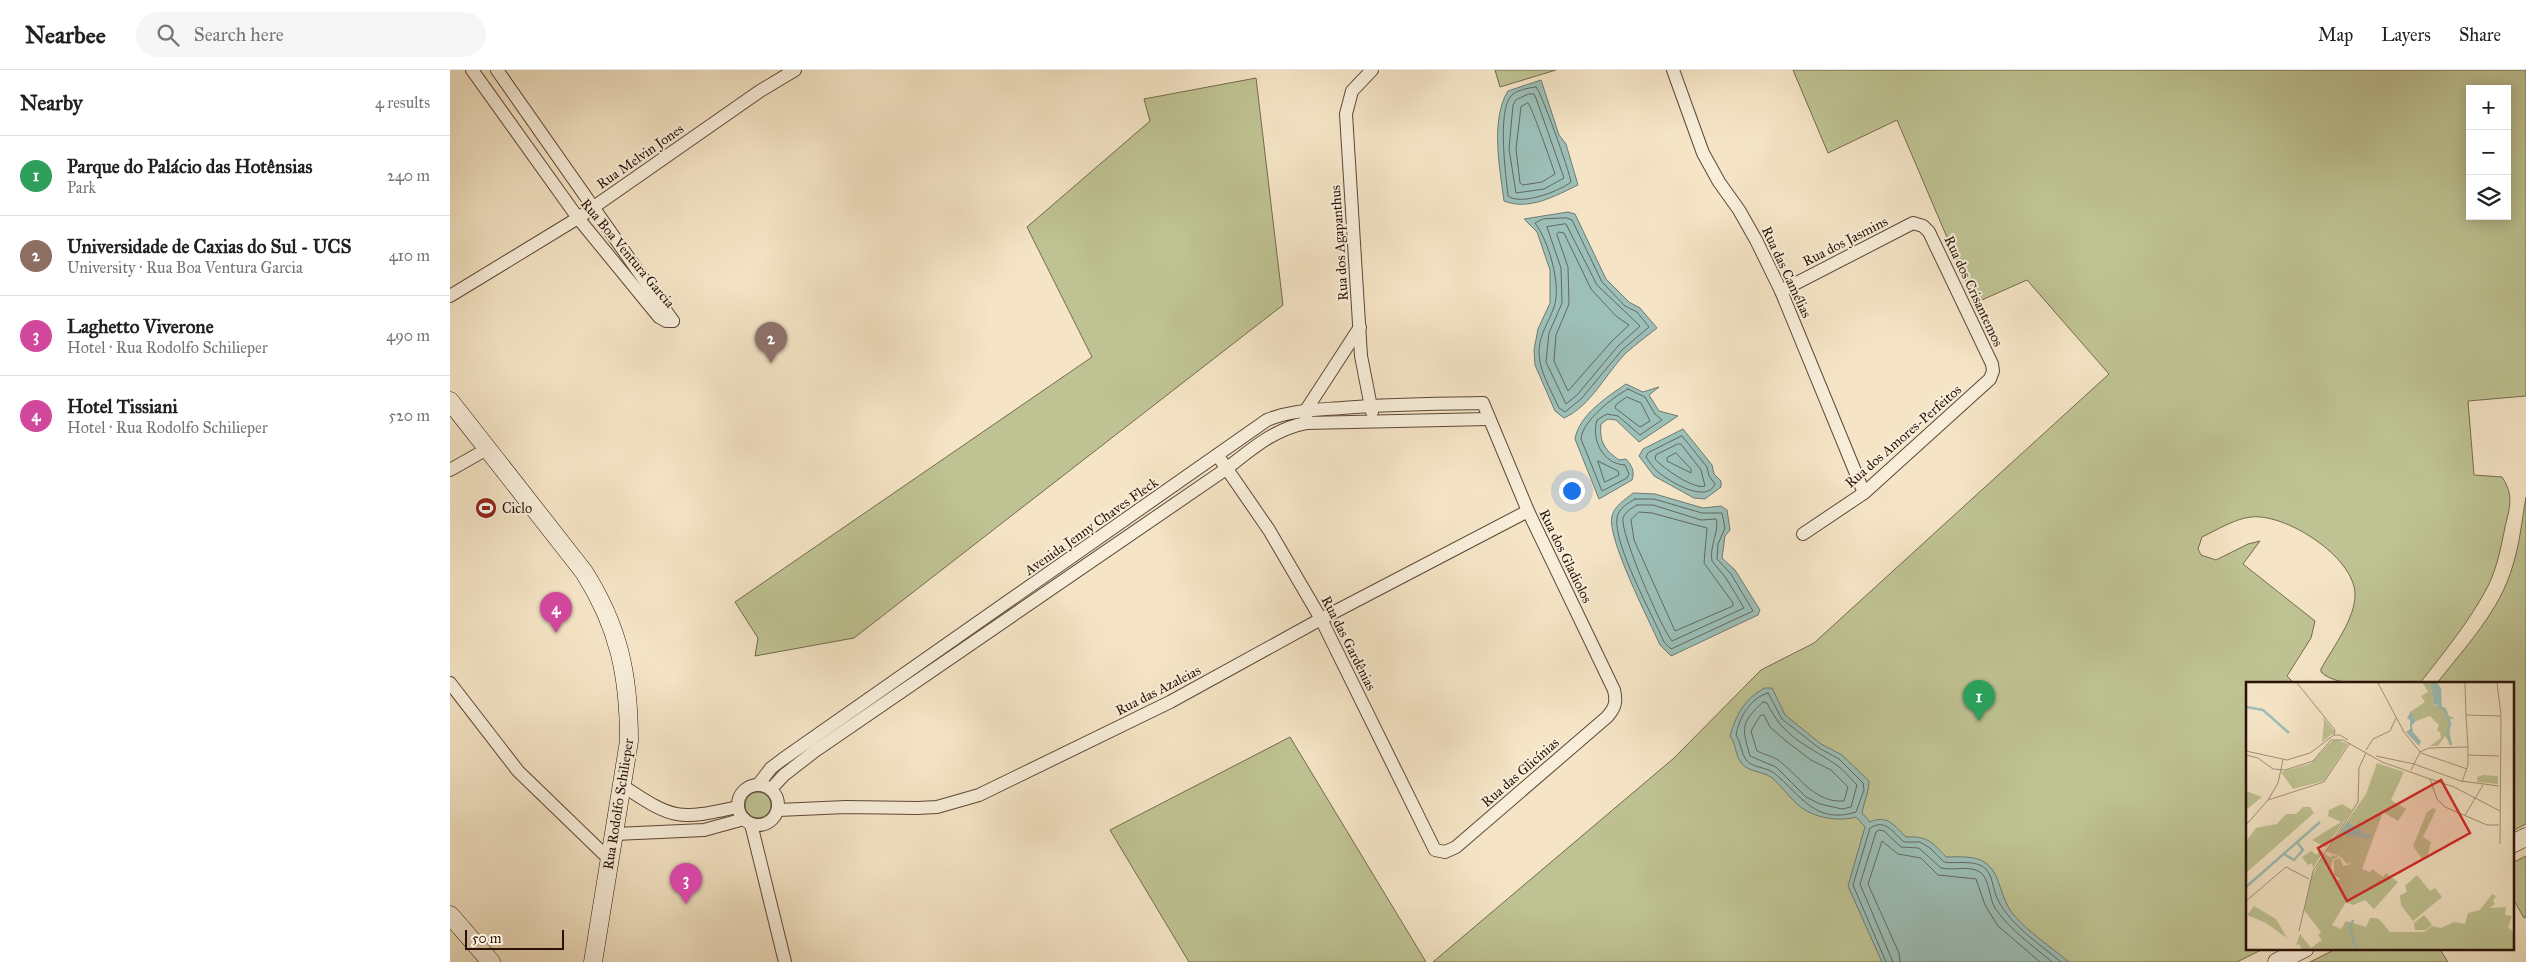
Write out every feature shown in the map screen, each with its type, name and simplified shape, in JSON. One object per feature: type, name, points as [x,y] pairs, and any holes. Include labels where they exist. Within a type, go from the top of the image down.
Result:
[{"type":"main road","name":"Rua Rodolfo Schilieper","points":[[450,401],[584,572],[602,600],[616,634],[624,669],[629,706],[629,741],[594,962]]},
{"type":"main road","points":[[2514,843],[2526,837]]},
{"type":"main road","points":[[450,914],[491,962]]},
{"type":"main road","points":[[2277,962],[2301,950]]},
{"type":"street","name":"Rua Boa Ventura Garcia","points":[[472,70],[578,218],[659,318],[673,321],[497,70]]},
{"type":"street","name":"Rua Melvin Jones","points":[[450,296],[578,218],[760,91],[795,70]]},
{"type":"street","name":"Rua dos Agapanthus","points":[[1372,70],[1360,80],[1352,91],[1346,114],[1363,372],[1372,406],[1373,421]]},
{"type":"street","name":"Rua das Camélias","points":[[1673,70],[1703,153],[1756,240],[1781,291],[1864,493]]},
{"type":"street","name":"Rua dos Jasmins","points":[[1781,291],[1914,223],[1922,226]]},
{"type":"street","name":"Rua dos Crisantemos","points":[[1922,226],[1929,232],[1992,364],[1993,371]]},
{"type":"street","points":[[1306,417],[1360,326]]},
{"type":"street","name":"Rua dos Amores-Perfeitos","points":[[1803,534],[1864,493],[1990,379],[1993,371]]},
{"type":"street","name":"Avenida Jenny Chaves Fleck","points":[[771,789],[784,774],[815,752],[1226,469],[1274,433],[1306,417],[1372,406],[1483,403]]},
{"type":"street","name":"Rua dos Gladiolos","points":[[1483,403],[1528,511],[1614,690],[1615,704]]},
{"type":"street","name":"Avenida Jenny Chaves Fleck","points":[[758,785],[771,768],[783,759],[1267,420],[1286,413],[1306,417],[1373,421],[1489,419]]},
{"type":"street","points":[[450,470],[487,449]]},
{"type":"street","name":"Rua das Gardênias","points":[[1218,456],[1269,530],[1321,619],[1432,848],[1438,852]]},
{"type":"street","name":"Rua das Azaleias","points":[[778,810],[855,807],[937,807],[979,795],[1170,702],[1321,619],[1528,511]]},
{"type":"street","points":[[450,683],[518,771],[610,860]]},
{"type":"street","name":"Rua das Glicínias","points":[[1438,852],[1445,852],[1456,847],[1607,717],[1615,704]]},
{"type":"street","points":[[615,834],[704,830],[748,822],[768,823],[774,818],[778,810],[776,795],[771,789],[758,785],[751,786],[741,794],[738,807],[748,822],[785,962]]},
{"type":"street","points":[[623,786],[660,810],[674,815],[702,815],[738,807]]},
{"type":"green space","points":[[1495,70],[1556,70],[1500,87]]},
{"type":"green space","points":[[1793,70],[2526,70],[2526,396],[2468,401],[2474,475],[2502,477],[2510,495],[2510,501],[2494,572],[2481,599],[2465,624],[2421,682],[2348,682],[2329,678],[2321,672],[2321,669],[2348,622],[2352,612],[2355,593],[2351,579],[2343,565],[2330,552],[2315,540],[2281,522],[2251,517],[2232,522],[2202,537],[2198,549],[2201,555],[2216,560],[2248,544],[2260,541],[2243,564],[2315,621],[2311,638],[2287,676],[2293,682],[2246,682],[2246,950],[2261,950],[2237,962],[1433,962],[1674,758],[1761,670],[1814,643],[2109,374],[2027,280],[1975,303],[1897,120],[1828,153]]},
{"type":"green space","points":[[1256,78],[1283,305],[854,638],[755,656],[758,638],[735,602],[1092,357],[1027,227],[1150,121],[1144,99]]},
{"type":"green space","points":[[2526,497],[2526,824],[2514,830],[2514,682],[2438,682],[2470,642],[2500,598],[2507,582],[2519,540]]},
{"type":"green space","points":[[1290,737],[1426,962],[1189,962],[1110,830]]},
{"type":"green space","points":[[758,792],[767,796],[771,805],[767,814],[758,818],[749,814],[745,805],[749,796]]},
{"type":"green space","points":[[2526,856],[2526,917],[2524,918],[2514,900],[2514,862]]},
{"type":"green space","points":[[2334,950],[2440,950],[2448,962],[2310,962]]},
{"type":"water","points":[[1541,80],[1559,135],[1566,144],[1578,185],[1542,201],[1513,204],[1504,201],[1498,145],[1499,116],[1502,103],[1508,91]]},
{"type":"water","points":[[1568,212],[1575,214],[1606,279],[1629,302],[1640,308],[1657,328],[1626,353],[1582,406],[1564,418],[1555,411],[1535,365],[1534,350],[1538,329],[1550,303],[1550,270],[1537,232],[1524,219]]},
{"type":"water","points":[[1626,384],[1643,392],[1659,387],[1649,395],[1659,411],[1678,416],[1639,442],[1616,420],[1608,419],[1601,424],[1601,436],[1604,445],[1619,460],[1626,459],[1631,466],[1633,474],[1632,480],[1599,499],[1575,439],[1582,422],[1588,414]]},
{"type":"water","points":[[1683,429],[1712,465],[1714,474],[1721,481],[1721,487],[1705,499],[1694,498],[1654,476],[1639,456],[1643,449]]},
{"type":"water","points":[[1633,493],[1655,494],[1703,508],[1721,506],[1727,510],[1730,530],[1725,536],[1722,558],[1735,570],[1760,610],[1758,615],[1671,656],[1660,645],[1639,600],[1622,560],[1612,527],[1612,516],[1615,509]]},
{"type":"water","points":[[1765,688],[1772,688],[1785,715],[1821,744],[1842,755],[1869,781],[1862,813],[1870,822],[1881,819],[1886,820],[1906,837],[1929,841],[1946,857],[1973,858],[1983,861],[1995,874],[2005,901],[2013,914],[2069,962],[1882,962],[1848,886],[1865,827],[1856,817],[1834,819],[1811,813],[1794,802],[1771,777],[1746,767],[1738,758],[1730,736],[1732,728],[1742,708],[1752,697]]},
{"type":"place","name":"Universidade de Caxias do Sul - UCS","points":[[771,363]]},
{"type":"place","name":"Ciclo","points":[[486,508]]},
{"type":"place","name":"Hotel Tissiani","points":[[556,633]]},
{"type":"place","name":"Parque do Palácio das Hotênsias","points":[[1979,721]]},
{"type":"place","name":"Laghetto Viverone","points":[[686,904]]}]
